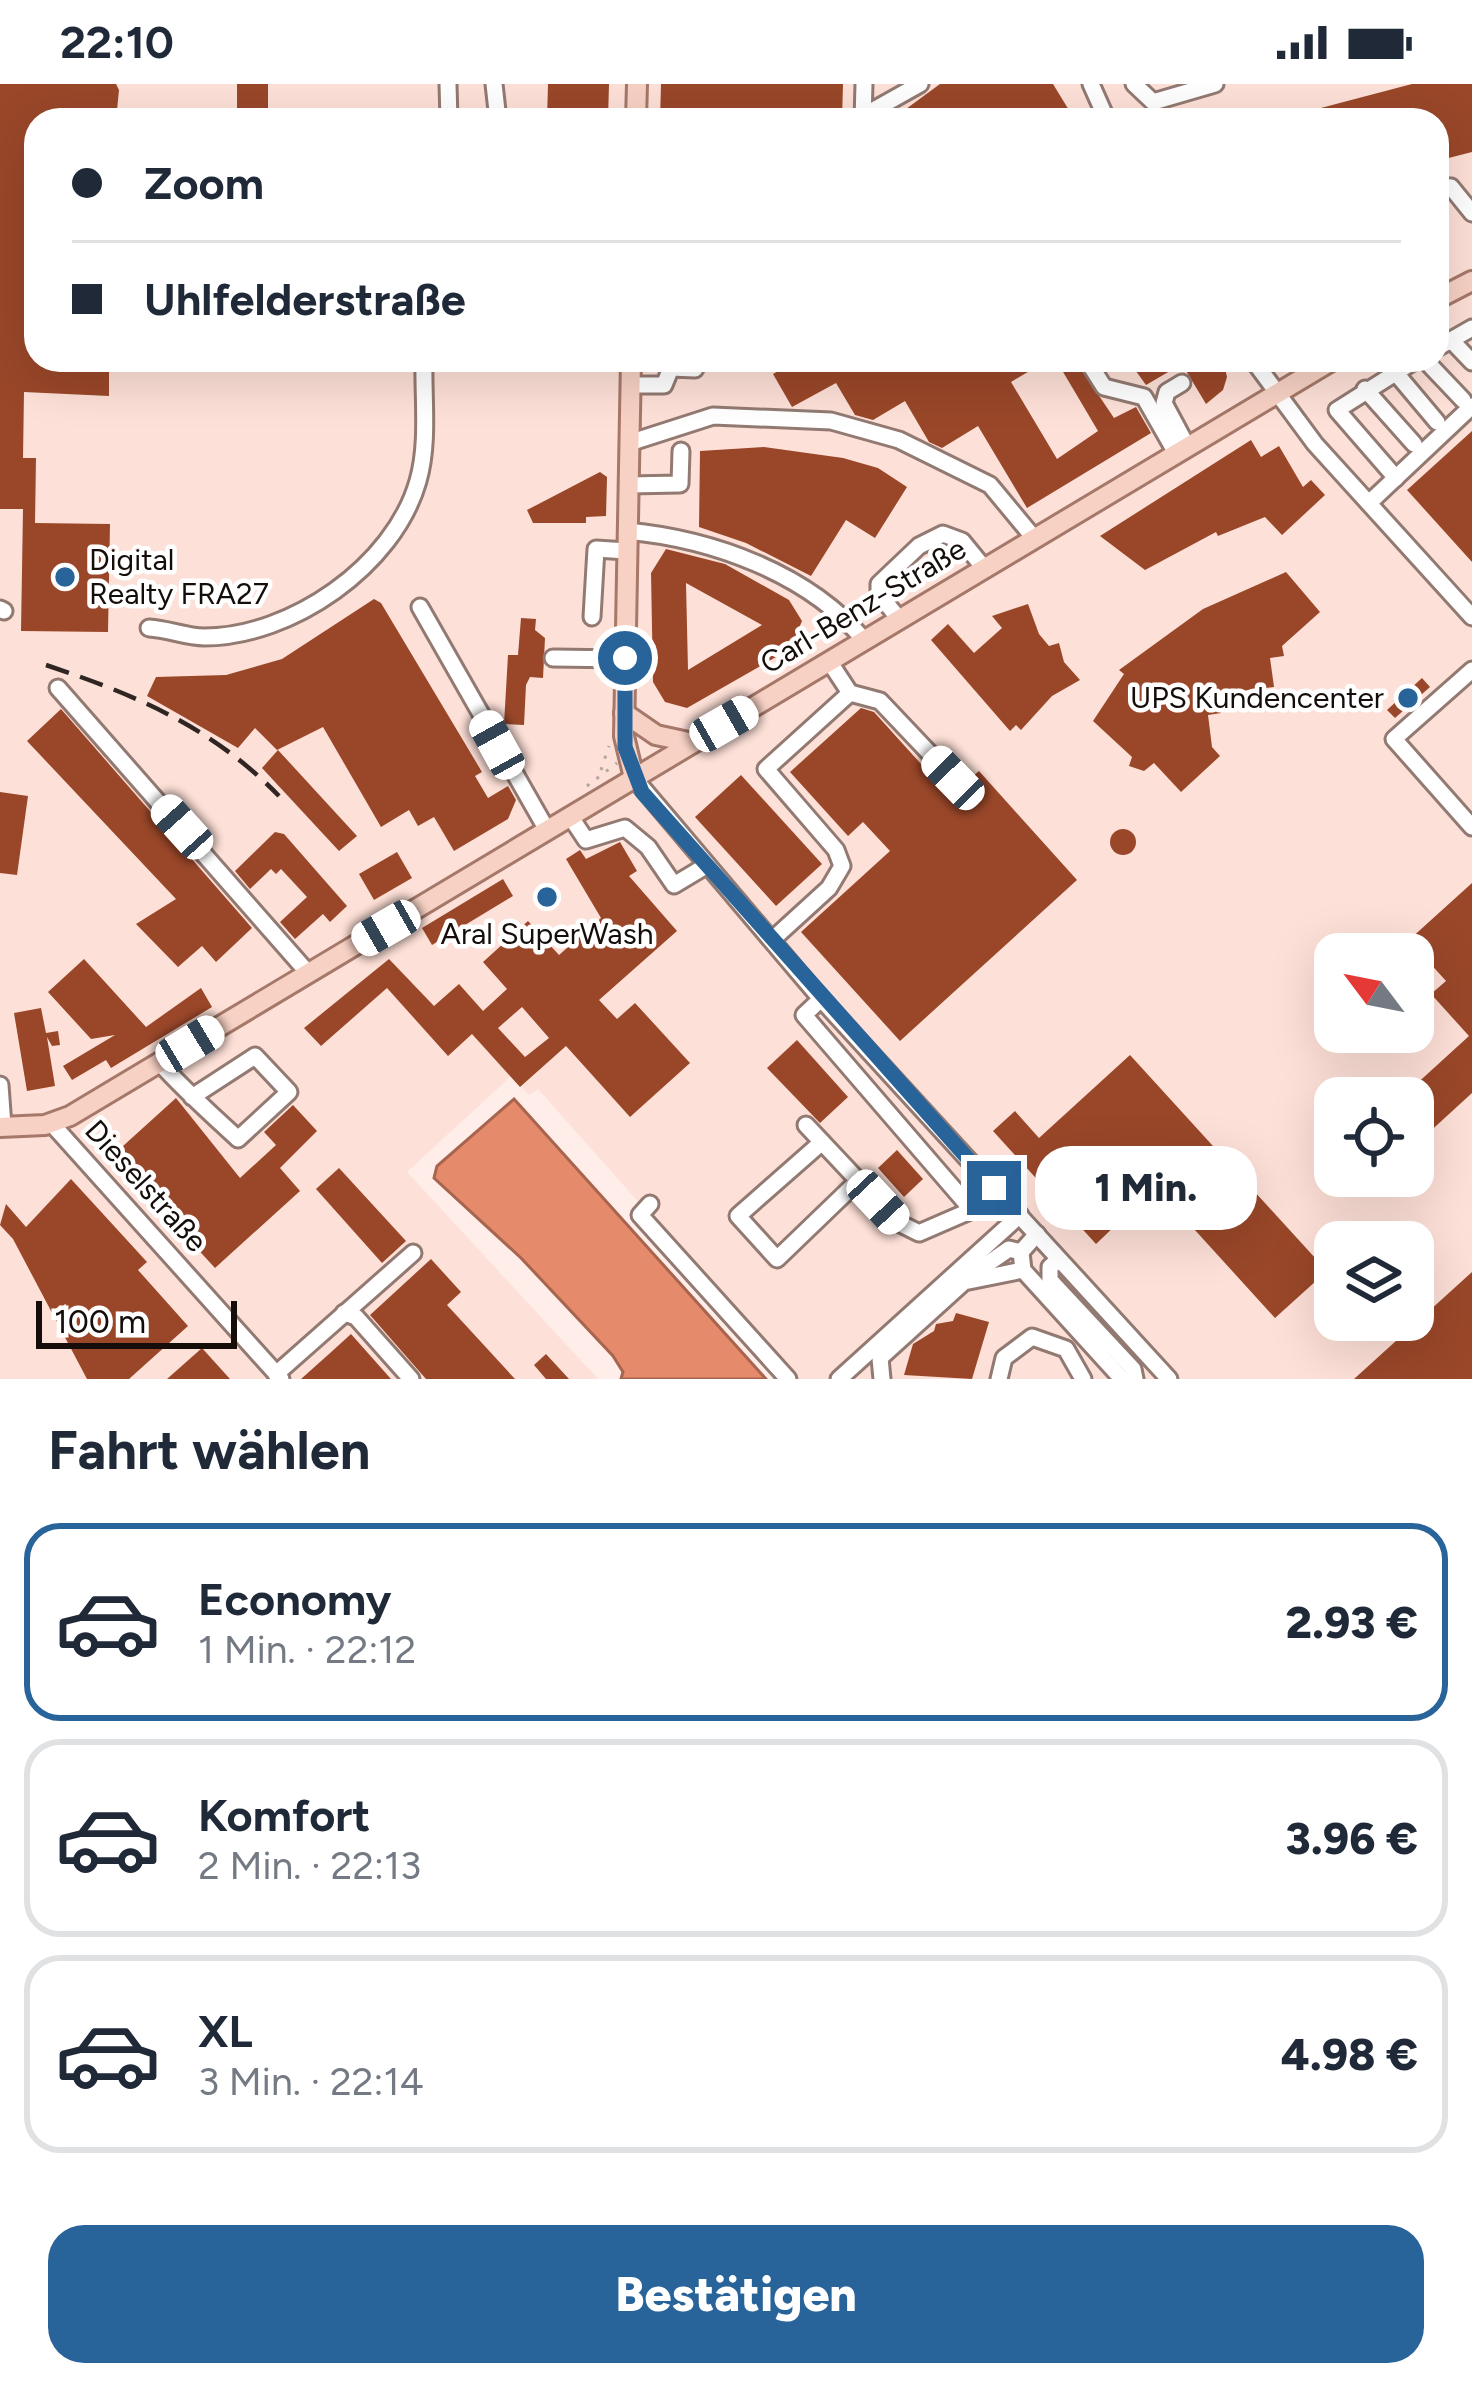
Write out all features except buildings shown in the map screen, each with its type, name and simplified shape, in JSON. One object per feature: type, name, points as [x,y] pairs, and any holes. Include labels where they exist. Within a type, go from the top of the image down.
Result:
[{"type":"main road","points":[[631,372],[624,712],[625,747],[634,778]]},
{"type":"main road","name":"Carl-Benz-Straße","points":[[52,1124],[1313,372]]},
{"type":"main road","points":[[624,712],[656,735],[693,742]]},
{"type":"main road","name":"Dieselstraße","points":[[2,1126],[52,1124]]},
{"type":"street","points":[[880,108],[920,84]]},
{"type":"street","points":[[1134,84],[1154,102],[1215,84]]},
{"type":"street","points":[[1449,187],[1472,213]]},
{"type":"street","points":[[149,628],[204,637],[253,630],[321,599],[356,573],[400,517],[419,478],[423,372]]},
{"type":"street","points":[[630,385],[664,385],[669,372]]},
{"type":"street","points":[[1095,372],[1104,387],[1144,397],[1182,450]]},
{"type":"street","points":[[1261,372],[1369,503],[1472,617]]},
{"type":"street","points":[[1396,478],[1337,410],[1395,372],[1438,422]]},
{"type":"street","points":[[1369,503],[1467,403],[1434,372]]},
{"type":"street","points":[[1182,383],[1167,392],[1164,403],[1182,450]]},
{"type":"street","points":[[1365,389],[1414,444]]},
{"type":"street","points":[[629,442],[712,416],[831,421],[899,440],[989,485],[1034,538]]},
{"type":"street","points":[[628,485],[680,484],[681,451]]},
{"type":"street","points":[[899,619],[879,594],[879,584],[919,546],[943,534],[962,541],[984,568]]},
{"type":"street","points":[[592,617],[596,549],[627,541],[684,540],[752,562],[823,602],[864,640]]},
{"type":"street","points":[[419,607],[547,830]]},
{"type":"street","points":[[553,658],[625,658]]},
{"type":"street","points":[[829,662],[850,692],[878,700],[953,778]]},
{"type":"street","points":[[1472,670],[1394,739],[1472,827]]},
{"type":"street","points":[[58,688],[309,974]]},
{"type":"street","points":[[772,940],[829,888],[843,862],[766,769],[850,692]]},
{"type":"street","points":[[634,778],[704,867],[821,999],[1169,1379]]},
{"type":"street","points":[[571,816],[586,840],[626,828],[648,847],[674,885],[704,867]]},
{"type":"street","points":[[821,999],[804,1015],[972,1210]]},
{"type":"street","points":[[159,1062],[192,1097],[238,1139],[289,1093],[255,1056],[192,1097]]},
{"type":"street","points":[[0,1085],[2,1126]]},
{"type":"street","name":"Dieselstraße","points":[[52,1124],[279,1377]]},
{"type":"street","points":[[806,1125],[897,1222],[920,1233],[972,1210],[994,1188]]},
{"type":"street","points":[[822,1142],[738,1216],[777,1259],[858,1181]]},
{"type":"street","points":[[650,1204],[640,1215],[788,1379]]},
{"type":"street","points":[[839,1379],[1020,1215]]},
{"type":"street","points":[[1036,1234],[1022,1252],[1023,1270],[1122,1379]]},
{"type":"street","points":[[883,1379],[880,1358],[992,1257],[1009,1249],[1022,1252]]},
{"type":"street","points":[[279,1377],[412,1253]]},
{"type":"street","points":[[1058,1260],[1050,1267],[1050,1280],[1133,1369],[1136,1379]]},
{"type":"street","points":[[964,1282],[1023,1270]]},
{"type":"street","points":[[344,1313],[356,1317],[411,1379]]},
{"type":"street","points":[[999,1379],[1000,1365],[1016,1345],[1040,1337],[1066,1349],[1083,1379]]},
{"type":"shaded area","points":[[0,84],[1472,84],[1472,1379],[796,1379],[538,1089],[529,1095],[511,1076],[407,1172],[598,1379],[0,1379]]},
{"type":"shaded area","points":[[514,1099],[766,1379],[621,1379],[623,1372],[613,1356],[521,1258],[434,1178],[437,1166]]},
{"type":"railway","points":[[46,665],[111,688],[200,732],[279,796]]},
{"type":"place","name":"Digital Realty FRA27","points":[[65,577]]},
{"type":"place","name":"UPS Kundencenter","points":[[1408,698]]},
{"type":"place","name":"Aral SuperWash","points":[[547,897]]},
{"type":"route","points":[[625,658],[626,757],[642,792],[821,999],[994,1188]]}]
